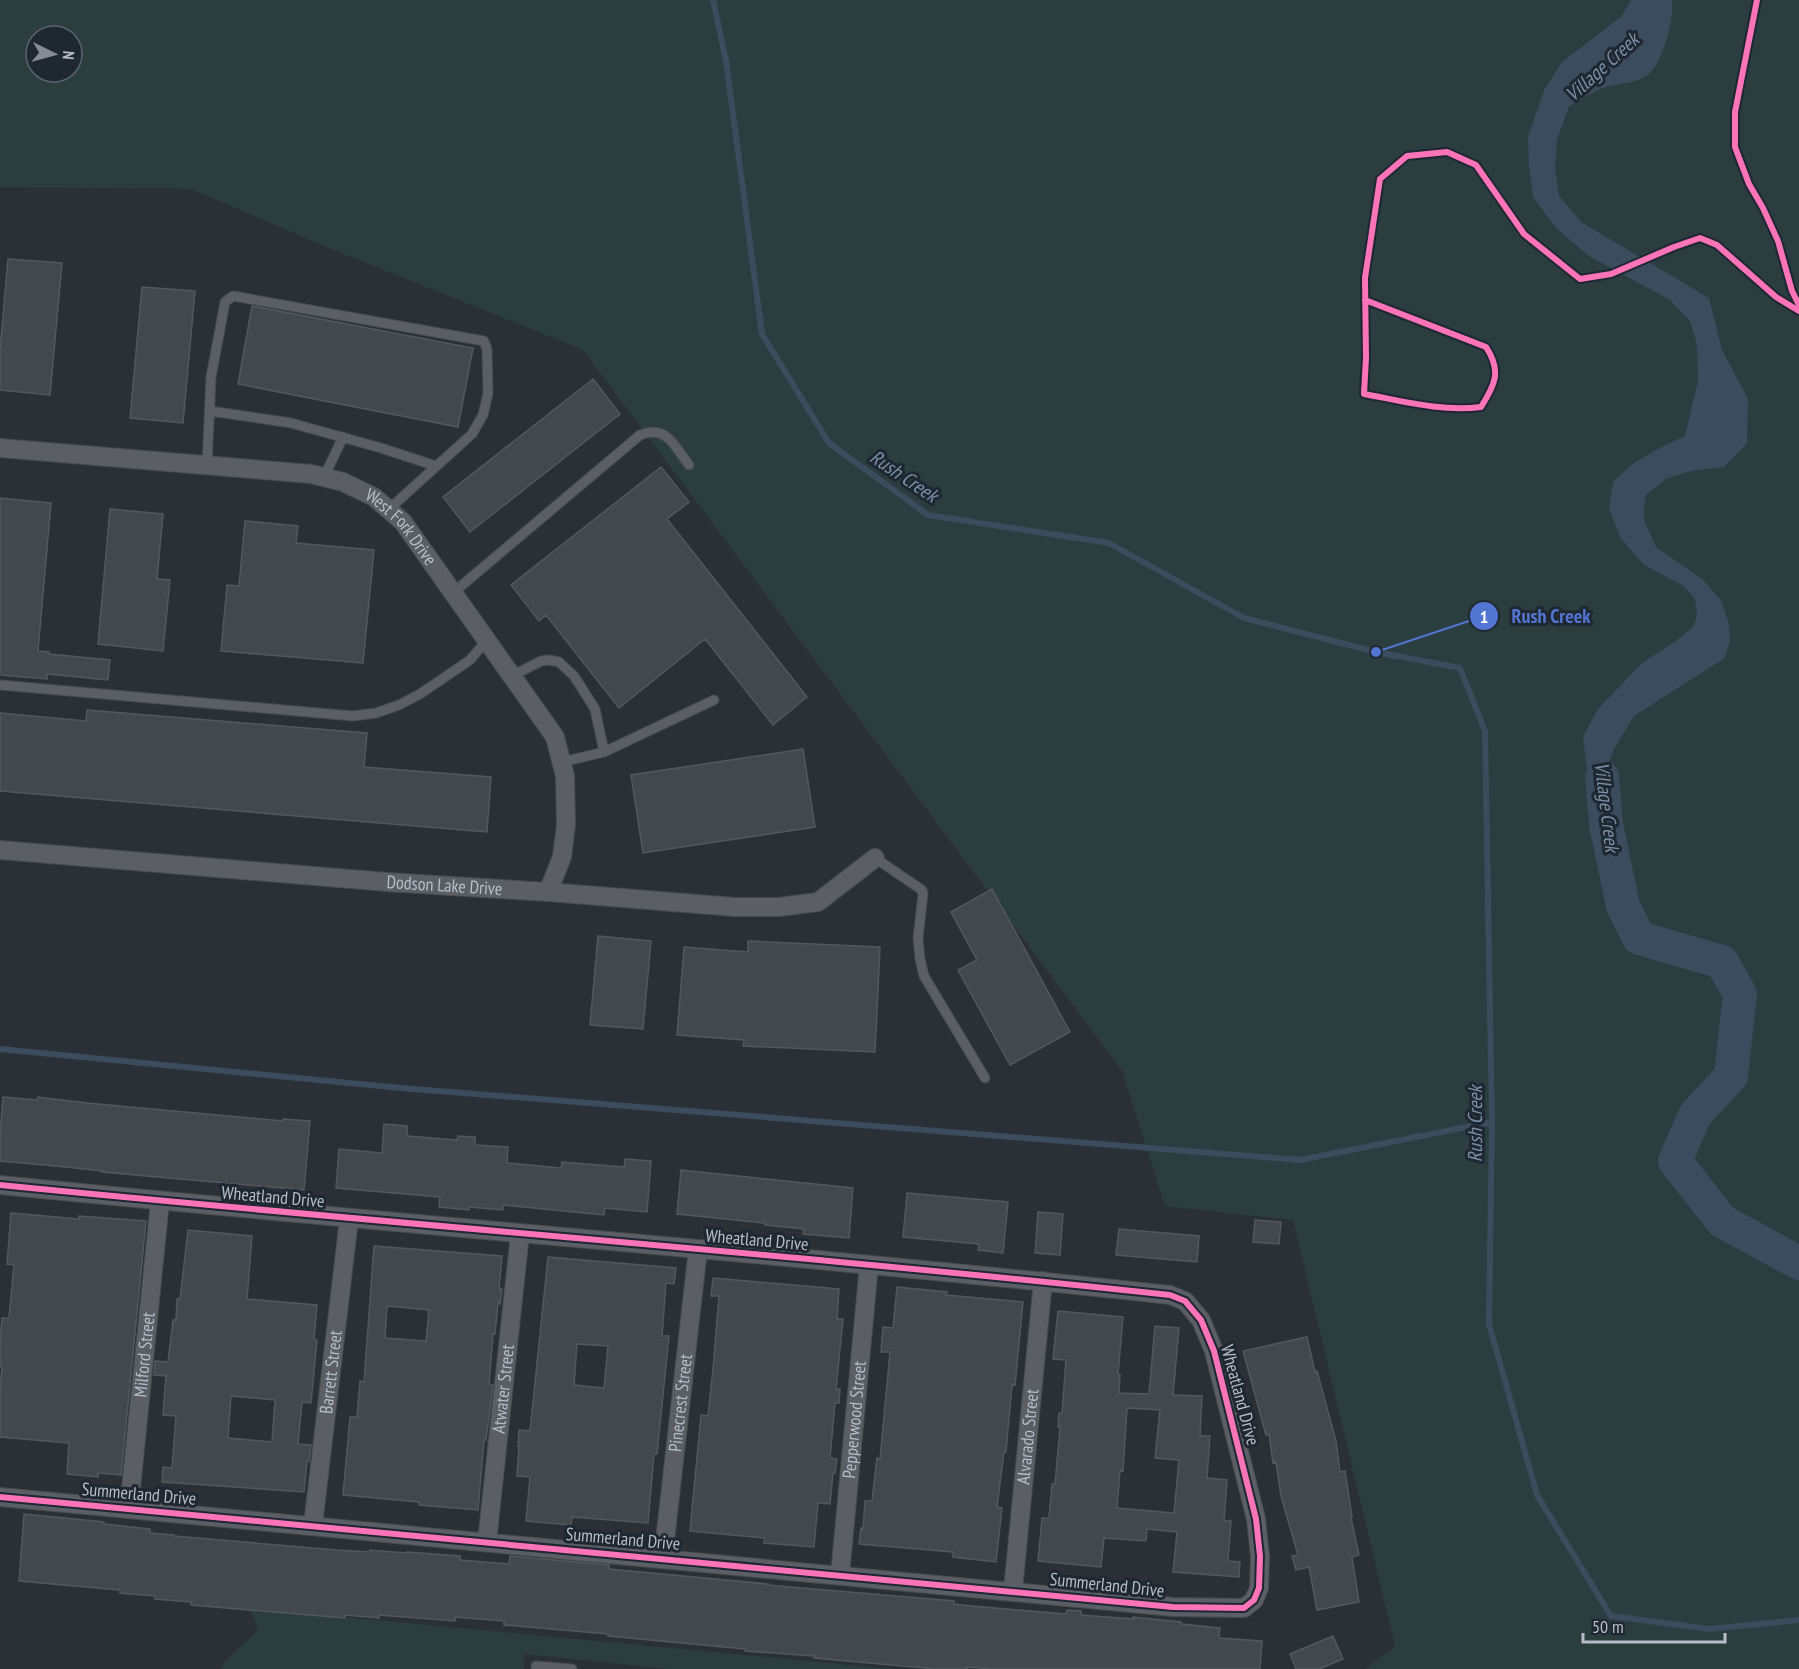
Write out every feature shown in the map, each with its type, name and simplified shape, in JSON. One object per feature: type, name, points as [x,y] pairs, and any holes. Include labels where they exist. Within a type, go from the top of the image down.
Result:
[{"type":"street","name":"West Fork Drive","points":[[0,448],[311,474],[343,482],[374,497],[403,522],[555,737],[565,776],[566,825],[562,857],[548,892]]},
{"type":"street","name":"Dodson Lake Drive","points":[[0,850],[387,882],[735,907],[779,907],[818,902],[875,858]]},
{"type":"street","name":"Wheatland Drive","points":[[0,1185],[349,1219],[1043,1281],[1170,1295],[1185,1301],[1201,1320],[1214,1351],[1256,1519],[1260,1556],[1259,1588],[1254,1600],[1244,1608]]},
{"type":"street","name":"Milford Street","points":[[129,1508],[160,1201]]},
{"type":"street","name":"Barrett Street","points":[[313,1525],[349,1219]]},
{"type":"street","name":"Atwater Street","points":[[487,1542],[520,1234]]},
{"type":"street","name":"Pinecrest Street","points":[[663,1558],[698,1249]]},
{"type":"street","name":"Pepperwood Street","points":[[840,1575],[869,1265]]},
{"type":"street","name":"Alvarado Street","points":[[1013,1590],[1043,1281]]},
{"type":"street","name":"Summerland Drive","points":[[0,1497],[1173,1606],[1244,1608]]},
{"type":"lane","points":[[207,465],[211,377],[225,302],[233,296],[484,341],[487,349],[488,394],[483,415],[472,434],[388,510]]},
{"type":"lane","points":[[210,411],[291,423],[436,466]]},
{"type":"lane","points":[[454,592],[640,435],[652,430],[664,433],[689,465]]},
{"type":"lane","points":[[324,477],[343,437]]},
{"type":"lane","points":[[0,685],[353,716],[384,711],[420,694],[470,660],[487,640]]},
{"type":"lane","points":[[512,676],[541,661],[559,662],[574,676],[595,708],[604,752]]},
{"type":"lane","points":[[562,762],[604,752],[714,700]]},
{"type":"lane","points":[[875,858],[922,890],[918,938],[924,976],[985,1078]]},
{"type":"lane","points":[[536,1669],[536,1666],[572,1669]]},
{"type":"shaded area","points":[[0,0],[1799,0],[1799,1669],[1365,1669],[1395,1646],[1293,1220],[1165,1206],[1122,1071],[583,350],[331,249],[191,189],[0,187]]},
{"type":"shaded area","points":[[250,1608],[894,1669],[668,1669],[525,1654],[524,1669],[221,1669],[225,1661],[258,1630]]},
{"type":"water","points":[[1631,0],[1672,0],[1669,29],[1662,52],[1658,62],[1646,76],[1632,82],[1606,87],[1569,106],[1557,140],[1555,168],[1559,196],[1581,222],[1709,298],[1722,350],[1748,399],[1747,443],[1724,467],[1691,471],[1667,478],[1646,495],[1644,520],[1656,547],[1702,579],[1721,600],[1729,625],[1730,641],[1725,658],[1634,716],[1614,749],[1605,775],[1606,824],[1586,764],[1583,736],[1598,709],[1642,663],[1693,627],[1697,615],[1695,599],[1684,586],[1644,565],[1620,537],[1609,508],[1613,482],[1632,464],[1685,436],[1698,381],[1697,344],[1690,321],[1670,300],[1589,256],[1555,227],[1533,197],[1528,137],[1544,90],[1562,62],[1622,16]]},
{"type":"building","points":[[8,259],[62,263],[50,395],[0,390],[0,351]]},
{"type":"building","points":[[142,287],[195,291],[183,423],[130,418]]},
{"type":"building","points":[[252,306],[473,348],[458,427],[238,384]]},
{"type":"building","points":[[593,379],[620,414],[470,532],[443,497]]},
{"type":"building","points":[[661,467],[689,502],[667,519],[807,697],[773,725],[705,639],[619,708],[546,615],[539,621],[511,585]]},
{"type":"building","points":[[0,498],[51,503],[38,651],[110,660],[108,680],[47,674],[47,679],[0,675]]},
{"type":"building","points":[[110,509],[163,514],[157,579],[170,580],[163,651],[98,644]]},
{"type":"building","points":[[245,521],[298,526],[296,543],[374,550],[363,663],[221,651],[227,585],[239,586]]},
{"type":"building","points":[[87,710],[367,733],[364,767],[491,777],[487,832],[0,791],[0,713],[86,721]]},
{"type":"building","points":[[803,749],[815,827],[643,853],[631,775]]},
{"type":"building","points":[[992,889],[1070,1032],[1010,1065],[958,970],[977,960],[951,912]]},
{"type":"building","points":[[598,936],[651,941],[643,1029],[590,1025]]},
{"type":"building","points":[[748,941],[880,947],[875,1052],[743,1046],[744,1040],[677,1035],[684,947],[748,952]]},
{"type":"building","points":[[3,1097],[37,1100],[38,1097],[283,1121],[283,1119],[310,1121],[304,1190],[0,1161]]},
{"type":"building","points":[[384,1124],[407,1126],[407,1136],[457,1140],[458,1136],[475,1137],[475,1145],[508,1147],[507,1163],[561,1168],[562,1162],[624,1167],[625,1159],[651,1161],[647,1212],[605,1208],[604,1215],[503,1205],[503,1210],[469,1207],[469,1210],[439,1207],[440,1197],[336,1188],[339,1149],[382,1153]]},
{"type":"building","points":[[681,1170],[853,1188],[849,1238],[803,1234],[804,1229],[765,1225],[765,1223],[677,1214]]},
{"type":"building","points":[[907,1193],[1008,1202],[1003,1253],[978,1250],[979,1244],[903,1237]]},
{"type":"building","points":[[1038,1212],[1063,1214],[1060,1255],[1035,1253]]},
{"type":"building","points":[[11,1213],[79,1219],[79,1216],[146,1221],[121,1475],[98,1473],[98,1477],[67,1474],[69,1443],[0,1437],[2,1367],[0,1367],[0,1342],[2,1318],[9,1318],[14,1265],[7,1264]]},
{"type":"building","points":[[1255,1220],[1281,1222],[1279,1244],[1253,1242]]},
{"type":"building","points":[[1119,1229],[1199,1236],[1197,1262],[1116,1255]]},
{"type":"building","points":[[188,1230],[252,1236],[247,1299],[317,1305],[314,1339],[317,1340],[311,1403],[302,1402],[298,1444],[311,1445],[304,1492],[162,1482],[163,1467],[172,1468],[176,1416],[163,1415],[166,1376],[154,1375],[155,1361],[168,1362],[173,1320],[176,1320],[177,1299],[180,1299]],"holes":[[[231,1396],[275,1400],[272,1442],[228,1438]]]},
{"type":"building","points":[[374,1246],[502,1256],[499,1289],[502,1289],[500,1304],[498,1303],[495,1334],[493,1334],[489,1384],[493,1385],[486,1440],[484,1440],[478,1510],[343,1495],[350,1417],[357,1417],[360,1381],[364,1382]],"holes":[[[387,1306],[429,1310],[426,1341],[385,1338]]]},
{"type":"building","points":[[548,1257],[676,1268],[674,1284],[666,1283],[662,1336],[669,1336],[648,1523],[572,1517],[571,1525],[526,1521],[530,1477],[517,1476],[518,1446],[519,1430],[530,1431]],"holes":[[[577,1344],[608,1346],[604,1388],[574,1385]]]},
{"type":"building","points":[[713,1278],[839,1289],[837,1319],[843,1319],[836,1389],[840,1389],[839,1403],[835,1403],[830,1458],[837,1459],[835,1473],[833,1473],[830,1504],[818,1503],[814,1547],[764,1543],[765,1538],[690,1531],[701,1415],[708,1416],[713,1369],[719,1296],[711,1296]]},
{"type":"building","points":[[897,1287],[947,1292],[946,1295],[1023,1302],[1015,1385],[1012,1384],[1006,1452],[1004,1452],[997,1507],[1002,1508],[996,1562],[953,1557],[953,1552],[859,1544],[861,1528],[863,1529],[865,1501],[872,1501],[877,1458],[880,1459],[890,1352],[881,1352],[883,1327],[893,1328]]},
{"type":"building","points":[[1058,1311],[1123,1317],[1118,1374],[1120,1375],[1119,1393],[1149,1394],[1155,1326],[1179,1328],[1173,1395],[1202,1396],[1200,1436],[1210,1436],[1207,1478],[1227,1480],[1224,1521],[1231,1521],[1228,1561],[1240,1562],[1239,1577],[1173,1572],[1177,1532],[1147,1529],[1146,1541],[1104,1538],[1101,1567],[1038,1561],[1042,1518],[1049,1518],[1052,1484],[1055,1484],[1060,1428],[1058,1427],[1059,1413],[1062,1413],[1066,1360],[1053,1359]],"holes":[[[1127,1408],[1160,1410],[1155,1458],[1179,1460],[1174,1513],[1117,1508],[1120,1470],[1123,1471]]]},
{"type":"building","points":[[1307,1337],[1336,1441],[1340,1472],[1345,1471],[1351,1518],[1359,1555],[1352,1557],[1359,1602],[1317,1610],[1309,1567],[1296,1570],[1292,1556],[1298,1555],[1281,1496],[1276,1462],[1273,1463],[1269,1434],[1266,1435],[1243,1351]]},
{"type":"building","points":[[24,1514],[104,1522],[104,1524],[150,1529],[150,1533],[174,1536],[336,1550],[460,1556],[460,1560],[509,1564],[510,1556],[609,1565],[609,1569],[954,1601],[954,1604],[972,1606],[1066,1614],[1067,1610],[1081,1611],[1081,1615],[1181,1622],[1181,1624],[1220,1628],[1219,1638],[1262,1641],[1260,1669],[994,1669],[967,1667],[967,1669],[936,1669],[504,1625],[504,1621],[455,1617],[455,1621],[379,1615],[379,1618],[345,1615],[345,1618],[191,1605],[191,1602],[120,1593],[120,1590],[19,1581]]},
{"type":"building","points":[[1333,1636],[1343,1659],[1319,1669],[1296,1669],[1290,1654]]},
{"type":"waterway","name":"Rush Creek","points":[[713,0],[726,61],[762,334],[829,443],[928,515],[1109,543],[1244,618],[1376,652],[1460,668],[1485,731],[1492,1122],[1489,1324],[1537,1495],[1611,1616],[1709,1629],[1799,1620]]},
{"type":"waterway","name":"Village Creek","points":[[1602,777],[1606,824],[1623,906],[1639,938],[1722,962],[1740,994],[1731,1076],[1695,1115],[1675,1161],[1722,1221],[1799,1263]]},
{"type":"waterway","points":[[0,1049],[401,1088],[1300,1160],[1492,1122]]},
{"type":"cycle path","points":[[1757,0],[1735,112],[1735,147],[1749,184],[1778,241],[1792,291],[1799,305]]},
{"type":"cycle path","points":[[1365,300],[1486,347],[1494,363],[1495,378],[1481,407],[1437,407],[1364,394],[1365,278],[1380,179],[1407,156],[1447,152],[1476,165],[1524,234],[1580,279],[1611,274],[1700,238],[1717,245],[1776,297],[1799,311]]},
{"type":"cycle path","points":[[0,1185],[1170,1295],[1185,1301],[1201,1320],[1214,1351],[1256,1519],[1260,1556],[1259,1588],[1254,1600],[1244,1608],[1173,1607],[0,1497]]},
{"type":"place","name":"Rush Creek","points":[[1376,652]]}]
